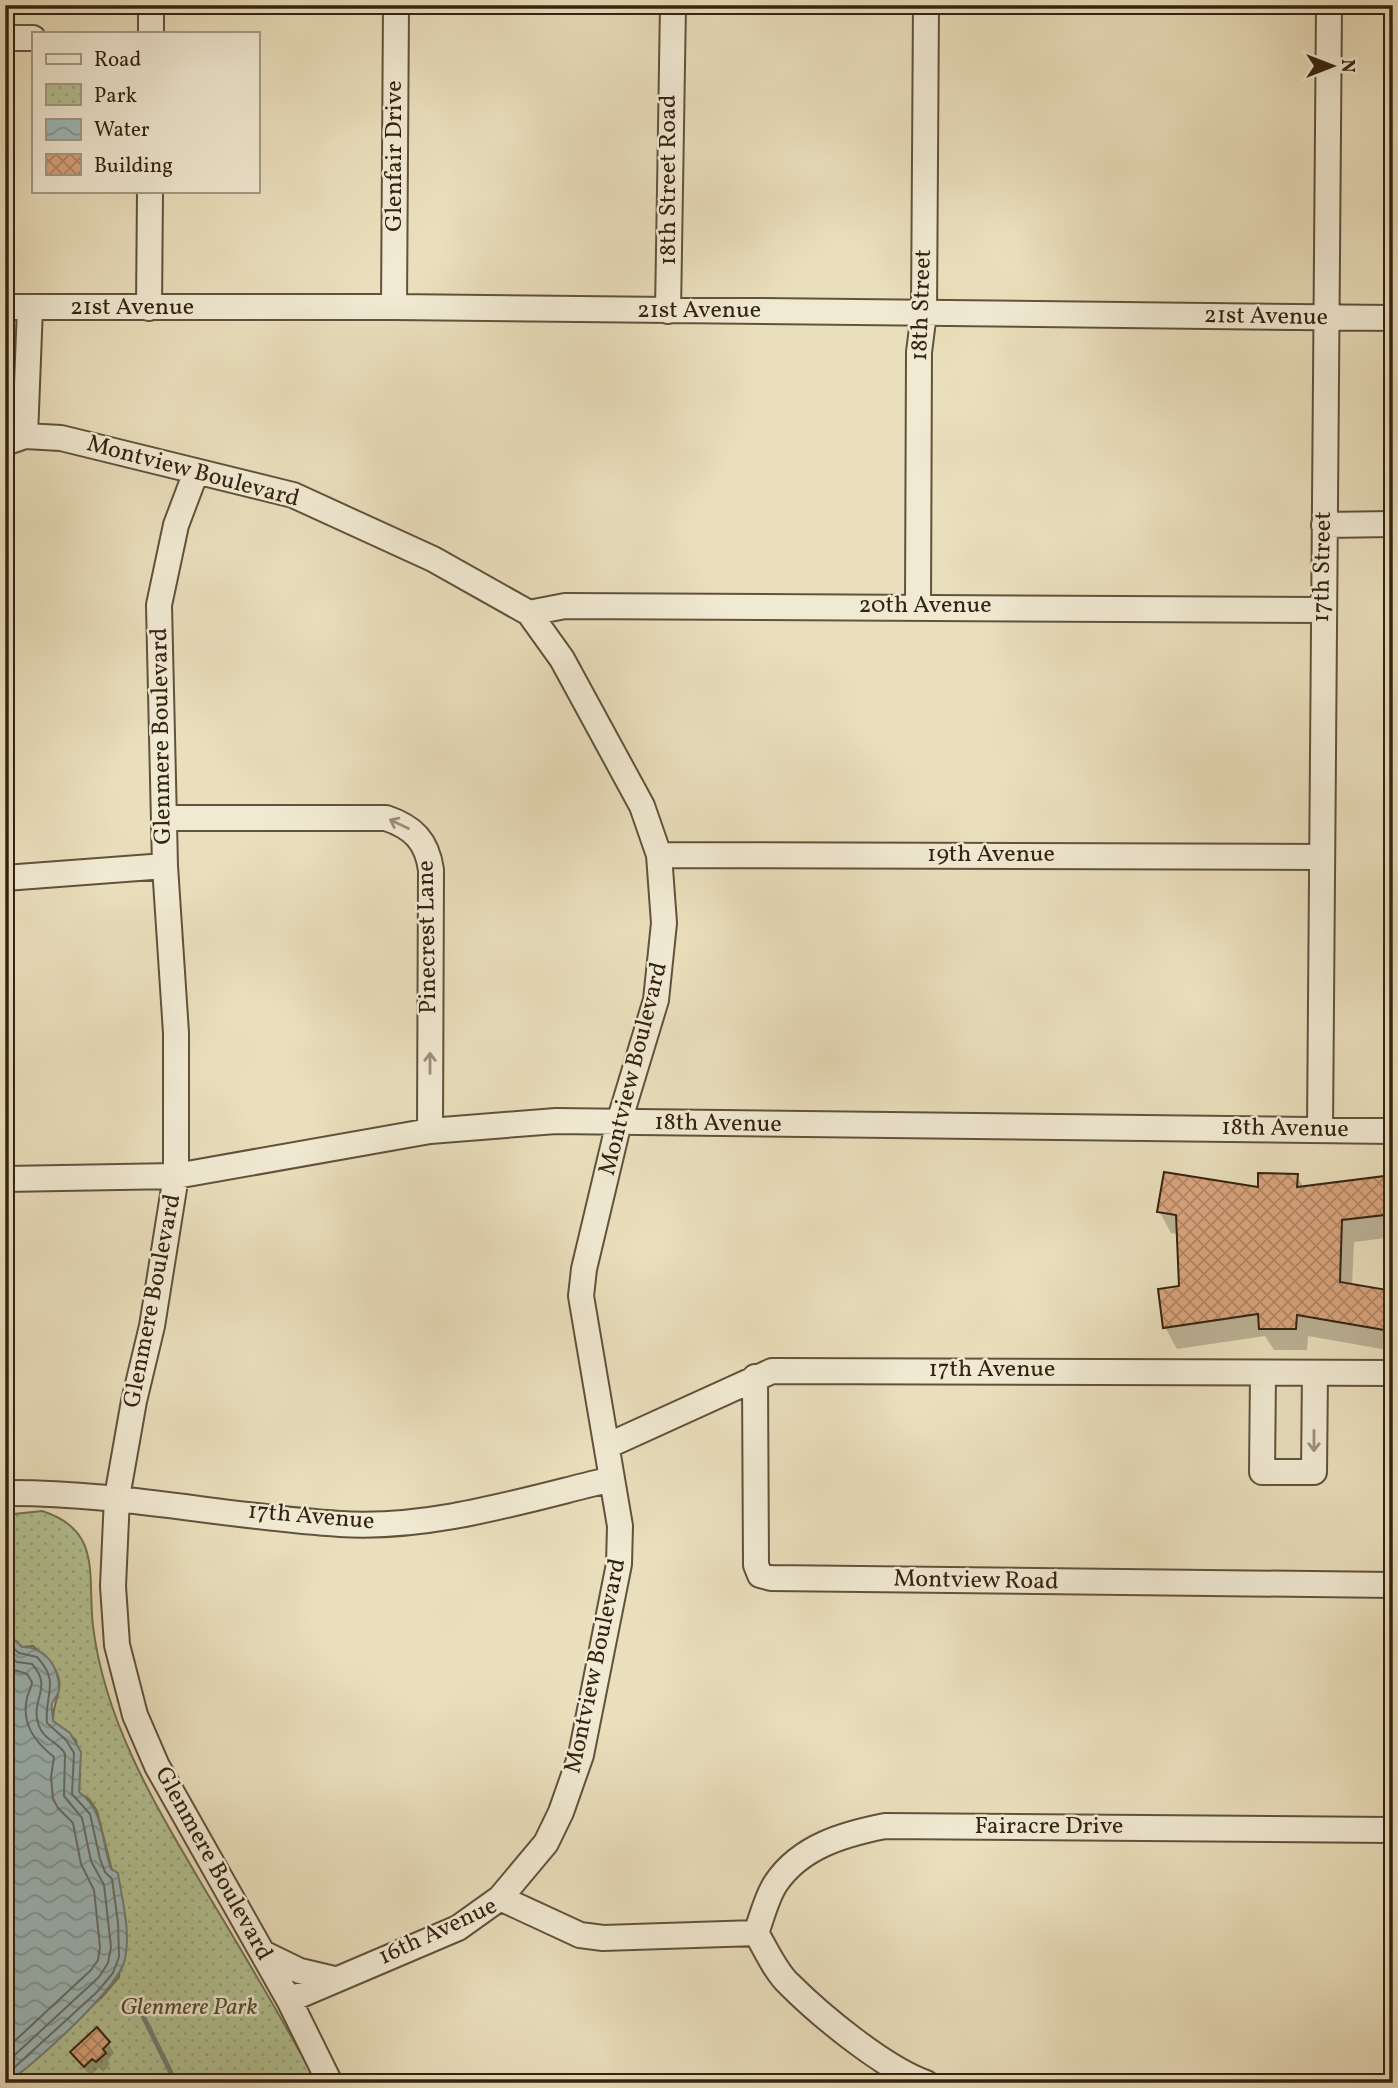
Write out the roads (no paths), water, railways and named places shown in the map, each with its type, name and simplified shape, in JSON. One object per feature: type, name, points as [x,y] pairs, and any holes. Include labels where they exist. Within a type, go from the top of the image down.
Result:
[{"type":"street","points":[[151,5],[151,32]]},
{"type":"street","name":"Glenfair Drive","points":[[394,307],[396,5]]},
{"type":"street","name":"18th Street Road","points":[[668,311],[670,48],[673,5]]},
{"type":"street","name":"18th Street","points":[[918,605],[919,352],[923,313],[926,5]]},
{"type":"street","name":"17th Street","points":[[1320,1129],[1322,610],[1329,5]]},
{"type":"street","points":[[5,38],[32,38]]},
{"type":"street","points":[[149,308],[150,192]]},
{"type":"street","name":"21st Avenue","points":[[5,307],[394,307],[1393,318]]},
{"type":"street","points":[[15,439],[30,307]]},
{"type":"street","name":"Montview Boulevard","points":[[15,439],[61,438],[293,495],[433,559],[529,613],[562,659],[617,756],[642,806],[659,855],[664,923],[662,963],[641,1059],[619,1122],[584,1269],[581,1296],[612,1479],[621,1543],[619,1564],[581,1755],[561,1812],[546,1843],[500,1898]]},
{"type":"street","name":"Glenmere Boulevard","points":[[196,472],[176,525],[159,605],[165,866],[176,1033],[176,1176],[152,1326],[134,1401],[117,1497],[113,1586],[117,1645],[135,1715],[157,1766],[289,2000],[330,2083]]},
{"type":"street","points":[[1324,525],[1393,524]]},
{"type":"street","name":"20th Avenue","points":[[529,613],[565,606],[918,605],[1322,610]]},
{"type":"street","name":"Pinecrest Lane","points":[[164,818],[386,818],[401,823],[419,836],[431,870],[430,1131]]},
{"type":"street","name":"19th Avenue","points":[[659,855],[1322,857]]},
{"type":"street","points":[[5,878],[165,866]]},
{"type":"street","name":"18th Avenue","points":[[5,1179],[176,1176],[430,1131],[556,1121],[1393,1130]]},
{"type":"street","name":"17th Avenue","points":[[607,1446],[772,1371],[804,1369],[1393,1373]]},
{"type":"street","points":[[1263,1373],[1262,1472],[1314,1472],[1315,1373]]},
{"type":"street","name":"Montview Road","points":[[755,1377],[756,1565],[760,1575],[771,1578],[1393,1585]]},
{"type":"street","name":"17th Avenue","points":[[5,1493],[117,1497],[341,1524],[400,1523],[468,1513],[612,1479]]},
{"type":"street","name":"Fairacre Drive","points":[[756,1933],[776,1883],[795,1864],[830,1840],[885,1826],[1393,1830]]},
{"type":"street","name":"16th Avenue","points":[[289,2000],[458,1928],[500,1898],[579,1935],[603,1938],[756,1933]]},
{"type":"street","points":[[756,1933],[787,1982],[874,2055],[903,2075],[926,2083]]},
{"type":"street","points":[[263,1953],[300,1971],[334,1979]]},
{"type":"water","points":[[5,1626],[10,1636],[22,1647],[44,1654],[56,1673],[59,1689],[52,1704],[53,1721],[70,1733],[81,1752],[79,1792],[94,1808],[111,1869],[118,1873],[127,1938],[125,1959],[120,1972],[108,1988],[54,2044],[6,2083]]},
{"type":"waterway","points":[[143,2016],[176,2083]]},
{"type":"park label","name":"Glenmere Park","points":[[189,2008]]}]
